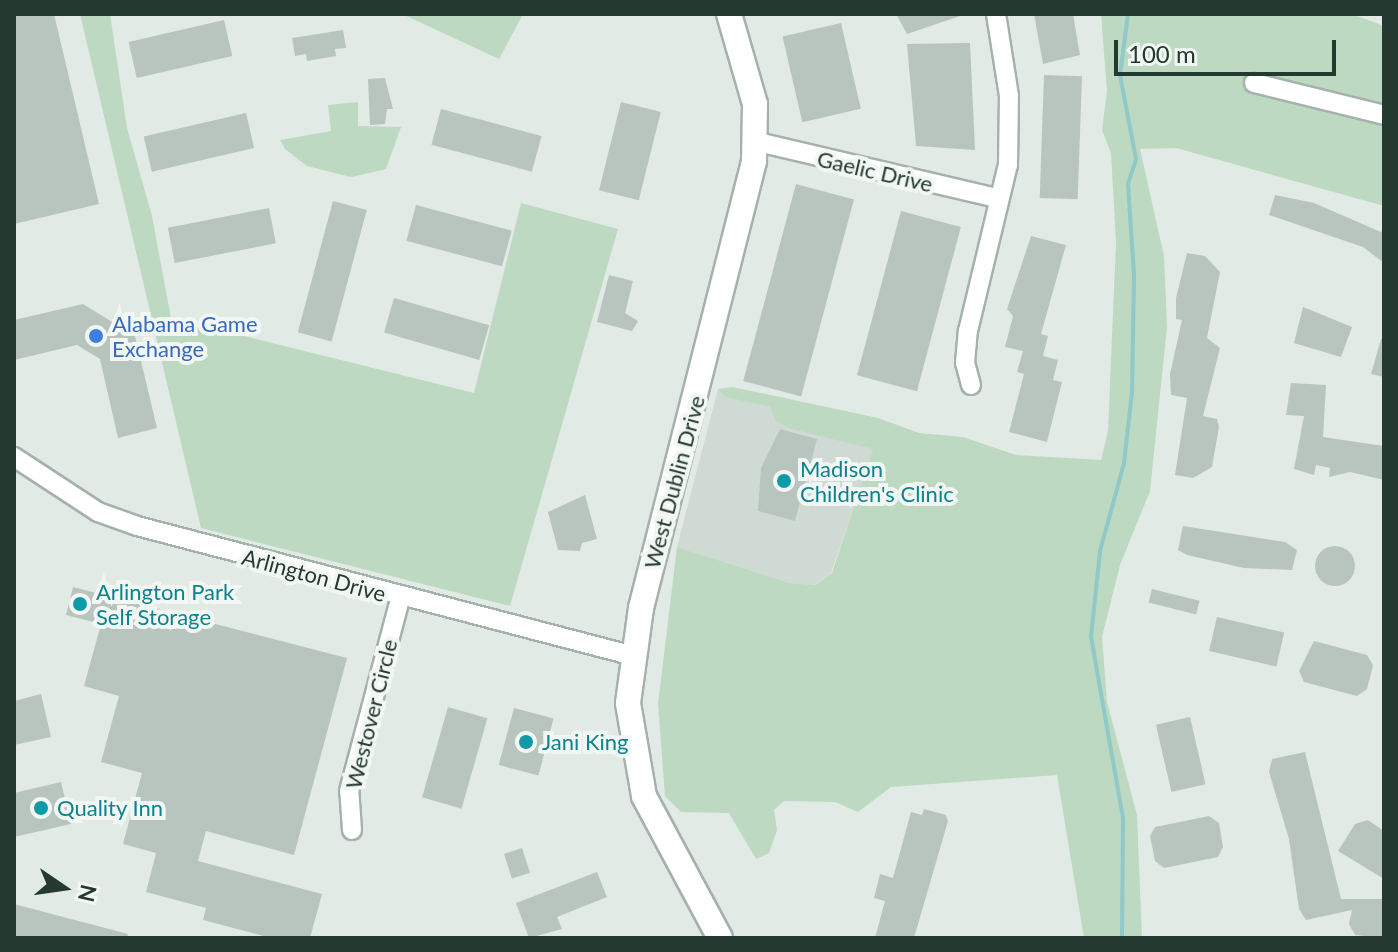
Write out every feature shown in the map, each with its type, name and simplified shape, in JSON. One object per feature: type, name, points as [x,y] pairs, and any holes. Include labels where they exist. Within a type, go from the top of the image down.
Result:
[{"type":"street","name":"West Dublin Drive","points":[[720,938],[644,796],[628,703],[630,655],[744,206],[754,141],[755,104],[729,14]]},
{"type":"street","points":[[971,385],[965,363],[968,331],[997,198],[1008,165],[1009,96],[996,14]]},
{"type":"street","points":[[1254,83],[1384,115]]},
{"type":"street","name":"Gaelic Drive","points":[[754,141],[997,198]]},
{"type":"street","name":"Arlington Drive","points":[[14,457],[98,512],[400,599],[630,655]]},
{"type":"street","name":"Westover Circle","points":[[352,830],[349,791],[400,599]]},
{"type":"shaded area","points":[[718,389],[725,397],[771,407],[791,429],[874,448],[831,573],[814,585],[790,583],[677,547]]},
{"type":"green space","points":[[80,14],[110,14],[127,128],[152,216],[171,318],[474,393],[521,203],[618,229],[510,606],[201,528]]},
{"type":"green space","points":[[402,14],[523,14],[499,59]]},
{"type":"green space","points":[[1101,14],[1352,14],[1384,26],[1384,206],[1176,148],[1140,149],[1164,256],[1167,327],[1150,491],[1120,565],[1102,637],[1107,702],[1137,815],[1142,938],[1084,938],[1057,775],[891,787],[858,812],[835,802],[784,801],[774,810],[777,830],[769,853],[756,859],[729,813],[681,812],[665,796],[658,704],[677,547],[790,583],[815,585],[832,573],[873,449],[791,429],[775,420],[770,407],[725,397],[718,389],[732,387],[878,418],[919,433],[963,437],[1016,455],[1101,460],[1108,431],[1116,243],[1111,153],[1102,130],[1107,91]]},
{"type":"green space","points":[[358,102],[358,126],[401,127],[386,169],[351,177],[307,166],[285,149],[280,140],[331,131],[328,105]]},
{"type":"building","points":[[14,14],[54,14],[99,204],[14,224]]},
{"type":"building","points":[[896,14],[959,14],[960,16],[907,34]]},
{"type":"building","points":[[1034,14],[1073,14],[1080,55],[1043,64]]},
{"type":"building","points":[[224,20],[232,56],[137,78],[129,42]]},
{"type":"building","points":[[841,23],[861,109],[802,122],[783,36]]},
{"type":"building","points":[[343,30],[346,48],[335,49],[336,56],[307,61],[306,54],[295,56],[292,38]]},
{"type":"building","points":[[970,43],[975,150],[916,146],[907,44]]},
{"type":"building","points":[[1044,75],[1082,76],[1078,199],[1040,198]]},
{"type":"building","points":[[385,78],[393,109],[387,109],[385,124],[370,125],[368,79]]},
{"type":"building","points":[[621,102],[661,112],[639,200],[599,190]]},
{"type":"building","points":[[441,109],[541,136],[532,172],[431,145]]},
{"type":"building","points":[[246,113],[254,148],[152,172],[144,137]]},
{"type":"building","points":[[796,184],[854,200],[801,397],[743,381]]},
{"type":"building","points":[[1275,195],[1314,203],[1381,232],[1384,225],[1384,263],[1363,247],[1269,215]]},
{"type":"building","points":[[333,201],[367,210],[332,341],[298,332]]},
{"type":"building","points":[[416,205],[512,231],[502,266],[406,241]]},
{"type":"building","points":[[269,208],[276,243],[175,263],[168,228]]},
{"type":"building","points":[[901,211],[961,227],[917,391],[857,375]]},
{"type":"building","points":[[1031,236],[1066,245],[1041,334],[1048,336],[1043,356],[1058,360],[1053,380],[1062,382],[1047,442],[1009,432],[1024,374],[1017,372],[1023,351],[1005,347],[1013,316],[1007,309]]},
{"type":"building","points":[[1187,253],[1205,256],[1220,272],[1207,338],[1220,348],[1203,416],[1217,419],[1219,427],[1212,467],[1193,478],[1175,475],[1187,398],[1171,395],[1170,374],[1182,320],[1176,319],[1176,298]]},
{"type":"building","points":[[609,275],[633,281],[625,313],[638,321],[632,331],[597,322]]},
{"type":"building","points":[[394,298],[489,325],[479,360],[384,333]]},
{"type":"building","points":[[83,304],[135,336],[157,428],[118,438],[100,359],[77,345],[14,360],[14,320]]},
{"type":"building","points":[[1303,307],[1352,327],[1341,357],[1294,343]]},
{"type":"building","points":[[1381,339],[1384,340],[1384,377],[1371,374]]},
{"type":"building","points":[[1291,383],[1326,385],[1323,437],[1384,446],[1384,480],[1350,472],[1329,477],[1330,468],[1316,465],[1314,475],[1294,469],[1304,416],[1286,415]]},
{"type":"building","name":"Madison Children's Clinic","points":[[780,429],[817,439],[795,521],[758,511],[761,468]]},
{"type":"building","points":[[585,495],[597,539],[582,543],[580,551],[558,550],[548,512]]},
{"type":"building","points":[[1183,526],[1285,542],[1297,550],[1292,570],[1244,568],[1187,555],[1178,550]]},
{"type":"building","points":[[1335,546],[1349,552],[1355,566],[1349,580],[1335,586],[1321,580],[1315,566],[1321,552]]},
{"type":"building","points":[[73,587],[347,658],[294,855],[206,831],[198,861],[322,894],[310,938],[271,938],[203,920],[206,908],[146,892],[156,853],[123,844],[142,773],[101,762],[119,696],[84,686],[101,624],[66,615]]},
{"type":"building","points":[[1152,589],[1200,601],[1196,614],[1149,603]]},
{"type":"building","points":[[1217,617],[1284,633],[1276,667],[1209,651]]},
{"type":"building","points":[[1314,641],[1367,655],[1373,665],[1367,689],[1357,696],[1304,682],[1299,671]]},
{"type":"building","name":"Quality Inn","points":[[41,694],[51,737],[14,745],[14,701]]},
{"type":"building","points":[[448,707],[487,718],[462,809],[422,797]]},
{"type":"building","name":"Jani King","points":[[514,708],[554,719],[538,776],[499,765]]},
{"type":"building","points":[[1190,717],[1206,784],[1171,792],[1156,725]]},
{"type":"building","points":[[1305,752],[1341,899],[1384,899],[1384,938],[1355,935],[1349,924],[1352,910],[1306,920],[1299,909],[1289,839],[1269,772],[1272,759]]},
{"type":"building","name":"Quality Inn","points":[[61,782],[71,824],[14,837],[14,793]]},
{"type":"building","points":[[924,809],[946,815],[948,821],[914,938],[875,938],[885,901],[874,898],[880,874],[893,878],[911,812],[922,815]]},
{"type":"building","points":[[1209,816],[1219,823],[1223,847],[1218,857],[1164,868],[1155,861],[1150,836],[1155,827]]},
{"type":"building","points":[[1368,820],[1384,831],[1384,879],[1338,851],[1355,824]]},
{"type":"building","points":[[522,848],[530,873],[512,879],[504,854]]},
{"type":"building","points":[[597,872],[607,897],[557,917],[562,929],[529,938],[516,903]]},
{"type":"building","points":[[14,904],[128,934],[127,938],[14,938]]},
{"type":"waterway","points":[[1122,938],[1123,818],[1091,637],[1100,551],[1124,463],[1132,392],[1134,275],[1128,184],[1136,159],[1120,75],[1128,14]]},
{"type":"place","name":"Alabama Game Exchange","points":[[96,336]]},
{"type":"place","name":"Madison Children's Clinic","points":[[784,481]]},
{"type":"place","name":"Arlington Park Self Storage","points":[[80,604]]},
{"type":"place","name":"Jani King","points":[[526,742]]},
{"type":"place","name":"Quality Inn","points":[[41,808]]}]
